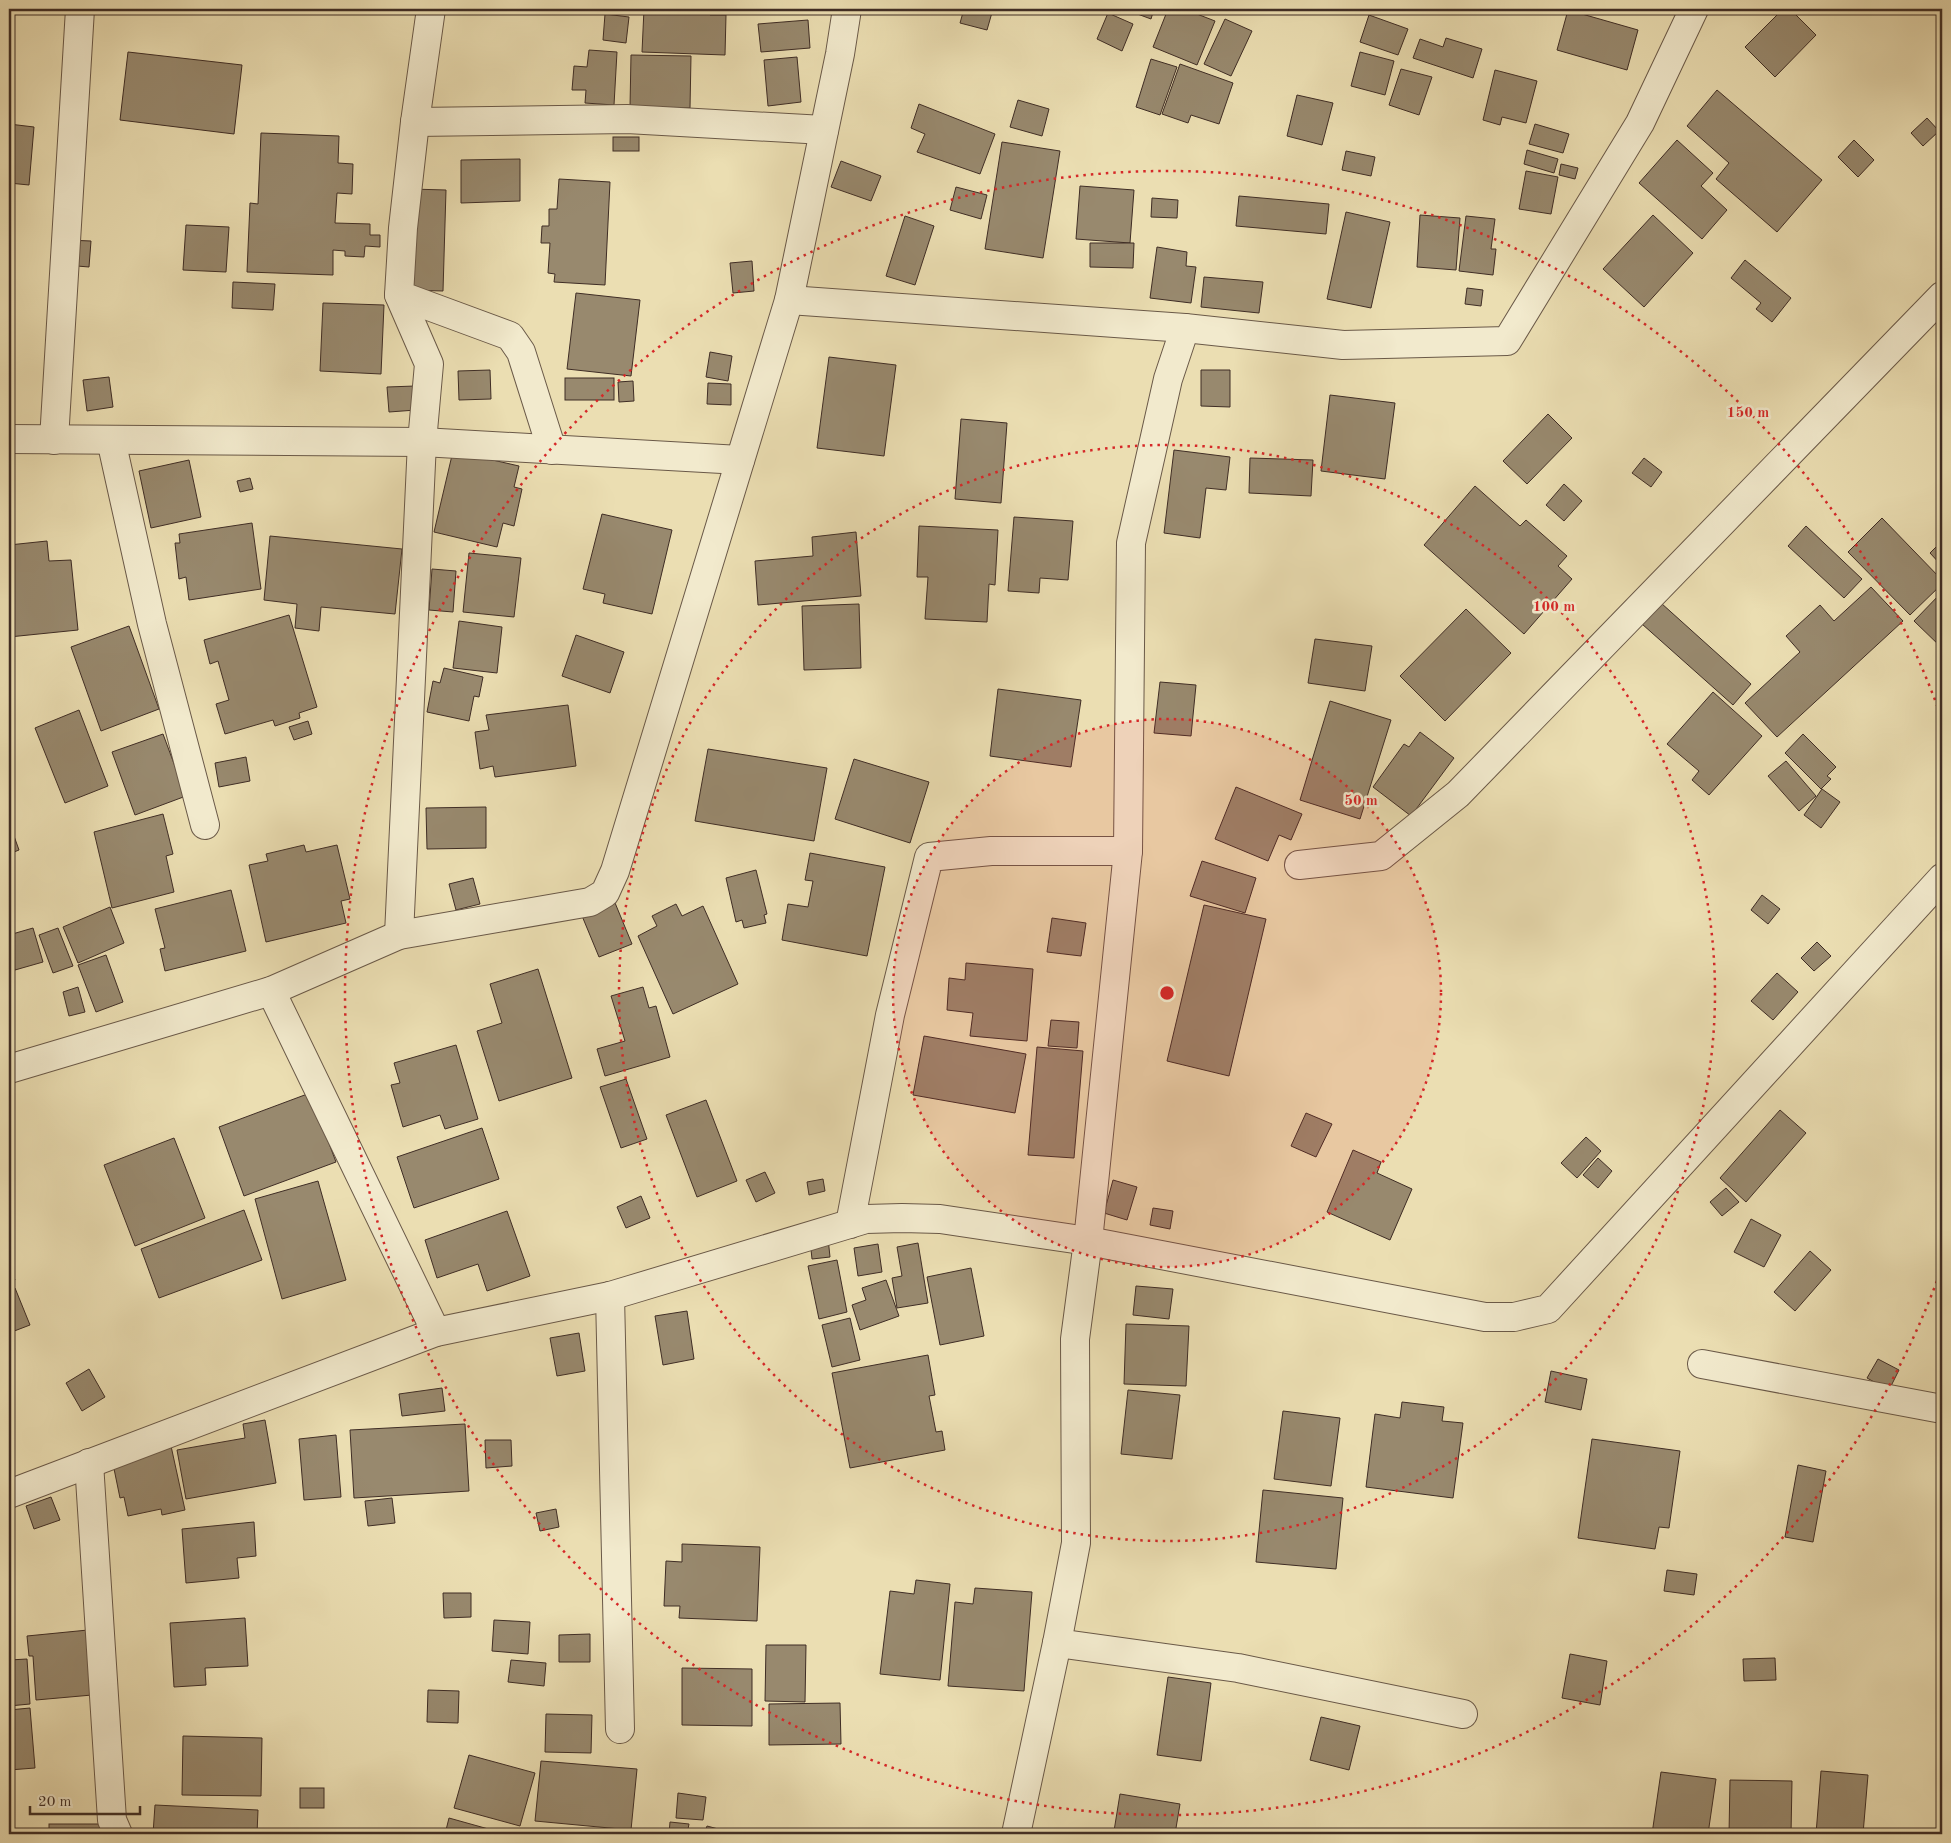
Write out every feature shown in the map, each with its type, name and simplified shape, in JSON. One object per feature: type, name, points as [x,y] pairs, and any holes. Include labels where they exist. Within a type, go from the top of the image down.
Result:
[{"type":"street","points":[[54,440],[80,9]]},
{"type":"street","points":[[399,935],[422,442],[429,364],[399,295],[403,228],[415,122],[431,9]]},
{"type":"street","points":[[9,1069],[271,991],[399,935],[590,902],[605,892],[615,871],[788,300],[848,9]]},
{"type":"street","points":[[788,300],[1185,328],[1343,345],[1508,341],[1640,123],[1694,9]]},
{"type":"street","points":[[415,122],[627,119],[824,130]]},
{"type":"street","points":[[399,295],[510,336],[521,352],[552,450]]},
{"type":"street","points":[[1299,865],[1382,856],[1458,794],[1942,296]]},
{"type":"street","points":[[1016,1834],[1057,1643],[1076,1543],[1075,1339],[1088,1241],[1128,851],[1131,543],[1168,379],[1185,328]]},
{"type":"street","points":[[9,439],[422,442],[740,460]]},
{"type":"street","points":[[111,440],[152,624],[205,825]]},
{"type":"street","points":[[850,1224],[890,1015],[929,857],[991,851],[1128,851]]},
{"type":"street","points":[[9,1494],[436,1332],[610,1296],[850,1224],[875,1219],[940,1219],[1088,1241],[1485,1317],[1514,1317],[1548,1309],[1940,884]]},
{"type":"street","points":[[271,991],[436,1332]]},
{"type":"street","points":[[610,1296],[620,1729]]},
{"type":"street","points":[[1702,1364],[1942,1409]]},
{"type":"street","points":[[89,1463],[112,1820],[118,1834]]},
{"type":"street","points":[[1057,1643],[1238,1668],[1463,1714]]},
{"type":"building","points":[[644,9],[710,9],[710,15],[726,15],[725,55],[642,52]]},
{"type":"building","points":[[964,9],[993,9],[987,30],[960,23]]},
{"type":"building","points":[[1124,9],[1154,9],[1151,19]]},
{"type":"building","points":[[1168,9],[1184,9],[1215,21],[1197,65],[1153,47]]},
{"type":"building","points":[[1191,9],[1204,9],[1202,14]]},
{"type":"building","points":[[1783,9],[1790,9],[1816,35],[1775,77],[1745,47]]},
{"type":"building","points":[[1568,10],[1638,30],[1627,70],[1557,50]]},
{"type":"building","points":[[1108,13],[1133,24],[1122,51],[1097,39]]},
{"type":"building","points":[[605,14],[629,17],[626,43],[603,40]]},
{"type":"building","points":[[1369,15],[1408,29],[1398,55],[1360,42]]},
{"type":"building","points":[[1225,19],[1252,31],[1231,76],[1204,64]]},
{"type":"building","points":[[808,20],[810,48],[761,52],[758,24]]},
{"type":"building","points":[[1446,38],[1482,49],[1473,78],[1413,58],[1420,39],[1443,47]]},
{"type":"building","points":[[589,50],[617,52],[614,105],[585,103],[586,90],[572,90],[574,66],[587,67]]},
{"type":"building","points":[[128,52],[242,65],[234,134],[120,120]]},
{"type":"building","points":[[1360,52],[1394,61],[1385,95],[1351,86]]},
{"type":"building","points":[[631,55],[691,56],[690,108],[630,107]]},
{"type":"building","points":[[797,57],[801,102],[768,106],[764,60]]},
{"type":"building","points":[[1151,59],[1177,67],[1160,115],[1136,107]]},
{"type":"building","points":[[1180,64],[1233,83],[1219,124],[1191,115],[1188,123],[1162,114]]},
{"type":"building","points":[[1401,69],[1432,77],[1419,115],[1389,105]]},
{"type":"building","points":[[1495,70],[1537,81],[1526,123],[1502,117],[1500,125],[1483,120]]},
{"type":"building","points":[[1717,90],[1822,180],[1777,232],[1716,179],[1729,163],[1687,126]]},
{"type":"building","points":[[1297,95],[1333,103],[1322,145],[1287,136]]},
{"type":"building","points":[[1018,100],[1049,109],[1042,136],[1010,127]]},
{"type":"building","points":[[919,104],[995,134],[980,174],[917,152],[925,134],[911,128]]},
{"type":"building","points":[[1927,118],[1939,131],[1923,146],[1911,133]]},
{"type":"building","points":[[9,124],[34,127],[29,185],[9,183]]},
{"type":"building","points":[[1535,124],[1569,134],[1563,153],[1529,144]]},
{"type":"building","points":[[261,133],[339,136],[338,163],[353,164],[352,194],[337,193],[335,223],[370,224],[370,235],[380,235],[380,247],[365,246],[364,257],[345,256],[345,251],[333,250],[333,275],[247,272],[250,203],[258,204]]},
{"type":"building","points":[[1942,136],[1942,147],[1937,142]]},
{"type":"building","points":[[613,137],[639,137],[639,151],[613,151]]},
{"type":"building","points":[[1677,140],[1713,173],[1701,186],[1727,210],[1702,239],[1639,183]]},
{"type":"building","points":[[1854,140],[1874,160],[1858,177],[1838,157]]},
{"type":"building","points":[[1002,142],[1060,151],[1043,258],[985,249]]},
{"type":"building","points":[[1527,150],[1558,159],[1554,173],[1524,164]]},
{"type":"building","points":[[1346,151],[1375,157],[1371,176],[1342,170]]},
{"type":"building","points":[[520,159],[520,201],[461,203],[461,160]]},
{"type":"building","points":[[841,161],[881,176],[871,201],[831,187]]},
{"type":"building","points":[[1561,164],[1578,168],[1575,179],[1559,175]]},
{"type":"building","points":[[1526,171],[1558,177],[1551,214],[1519,209]]},
{"type":"building","points":[[559,179],[610,182],[605,285],[554,282],[555,274],[548,273],[550,243],[541,243],[542,226],[549,226],[549,209],[557,209]]},
{"type":"building","points":[[1080,186],[1134,190],[1130,243],[1076,239]]},
{"type":"building","points":[[956,187],[987,195],[981,219],[950,210]]},
{"type":"building","points":[[411,189],[446,190],[443,291],[408,290]]},
{"type":"building","points":[[1239,196],[1329,204],[1326,234],[1236,226]]},
{"type":"building","points":[[1152,198],[1178,200],[1177,218],[1151,217]]},
{"type":"building","points":[[1346,212],[1390,222],[1371,308],[1327,299]]},
{"type":"building","points":[[1420,215],[1460,218],[1456,270],[1417,267]]},
{"type":"building","points":[[1653,215],[1693,253],[1644,307],[1603,269]]},
{"type":"building","points":[[905,216],[934,226],[915,285],[886,276]]},
{"type":"building","points":[[1466,216],[1495,219],[1491,249],[1496,249],[1493,275],[1459,271]]},
{"type":"building","points":[[186,225],[229,227],[226,272],[183,270]]},
{"type":"building","points":[[67,240],[91,241],[89,267],[65,265]]},
{"type":"building","points":[[1090,243],[1134,243],[1133,268],[1090,267]]},
{"type":"building","points":[[1157,247],[1187,252],[1186,266],[1196,267],[1191,303],[1150,298]]},
{"type":"building","points":[[1745,260],[1791,298],[1772,322],[1756,309],[1761,303],[1731,278]]},
{"type":"building","points":[[752,261],[754,291],[733,293],[730,263]]},
{"type":"building","points":[[1204,277],[1263,282],[1259,313],[1201,307]]},
{"type":"building","points":[[233,282],[275,284],[273,310],[232,308]]},
{"type":"building","points":[[1467,288],[1483,290],[1481,306],[1465,304]]},
{"type":"building","points":[[576,293],[640,300],[631,376],[567,369]]},
{"type":"building","points":[[323,303],[384,305],[381,374],[320,371]]},
{"type":"building","points":[[9,309],[14,309],[12,381],[9,381]]},
{"type":"building","points":[[710,352],[732,356],[728,381],[706,377]]},
{"type":"building","points":[[829,357],[896,365],[884,456],[817,448]]},
{"type":"building","points":[[490,370],[491,399],[459,400],[458,371]]},
{"type":"building","points":[[1201,370],[1230,370],[1230,407],[1201,406]]},
{"type":"building","points":[[109,377],[113,407],[87,411],[83,380]]},
{"type":"building","points":[[565,378],[614,378],[614,400],[565,400]]},
{"type":"building","points":[[633,381],[634,401],[619,402],[618,382]]},
{"type":"building","points":[[708,383],[731,384],[731,405],[707,404]]},
{"type":"building","points":[[415,386],[416,410],[389,412],[387,387]]},
{"type":"building","points":[[1330,395],[1395,403],[1385,479],[1321,471]]},
{"type":"building","points":[[1548,414],[1572,438],[1527,484],[1503,461]]},
{"type":"building","points":[[961,419],[1007,423],[1001,503],[955,499]]},
{"type":"building","points":[[1174,450],[1230,457],[1226,490],[1206,488],[1200,538],[1164,533]]},
{"type":"building","points":[[453,451],[519,466],[514,487],[522,489],[514,526],[503,523],[497,547],[434,532]]},
{"type":"building","points":[[1250,458],[1313,460],[1311,496],[1249,493]]},
{"type":"building","points":[[1644,458],[1662,472],[1651,487],[1632,473]]},
{"type":"building","points":[[189,460],[201,517],[151,528],[139,471]]},
{"type":"building","points":[[250,478],[253,489],[240,492],[237,481]]},
{"type":"building","points":[[1564,484],[1582,501],[1564,521],[1546,505]]},
{"type":"building","points":[[1475,486],[1520,526],[1526,520],[1567,556],[1558,566],[1572,579],[1524,634],[1424,545]]},
{"type":"building","points":[[602,514],[672,530],[652,614],[603,603],[605,594],[583,589]]},
{"type":"building","points":[[1014,517],[1073,521],[1068,580],[1040,578],[1039,593],[1008,591]]},
{"type":"building","points":[[1882,518],[1942,580],[1942,584],[1910,615],[1848,552]]},
{"type":"building","points":[[252,523],[261,589],[189,600],[186,577],[179,579],[175,543],[180,543],[179,534]]},
{"type":"building","points":[[919,526],[998,530],[995,585],[989,584],[987,622],[925,619],[928,577],[917,577]]},
{"type":"building","points":[[1806,526],[1862,579],[1844,598],[1788,546]]},
{"type":"building","points":[[856,532],[861,596],[758,605],[755,561],[813,556],[812,537]]},
{"type":"building","points":[[270,536],[402,549],[395,614],[321,607],[319,631],[295,628],[297,604],[264,600]]},
{"type":"building","points":[[47,541],[49,561],[71,560],[78,630],[9,637],[9,561],[11,561],[9,545]]},
{"type":"building","points":[[1942,541],[1942,566],[1930,553]]},
{"type":"building","points":[[469,553],[521,558],[514,617],[463,612]]},
{"type":"building","points":[[432,569],[456,571],[453,612],[429,610]]},
{"type":"building","points":[[1871,587],[1903,621],[1777,737],[1745,703],[1800,652],[1786,636],[1820,605],[1834,621]]},
{"type":"building","points":[[1942,592],[1942,648],[1914,621]]},
{"type":"building","points":[[1661,603],[1751,684],[1733,705],[1642,624]]},
{"type":"building","points":[[859,604],[861,668],[804,670],[802,606]]},
{"type":"building","points":[[1466,609],[1511,653],[1445,721],[1400,676]]},
{"type":"building","points":[[289,615],[317,707],[299,713],[300,718],[275,726],[273,720],[225,734],[216,704],[229,700],[218,661],[210,664],[204,640]]},
{"type":"building","points":[[459,621],[502,627],[497,673],[453,668]]},
{"type":"building","points":[[129,626],[159,709],[101,731],[71,647]]},
{"type":"building","points":[[576,635],[624,652],[610,693],[562,676]]},
{"type":"building","points":[[1315,639],[1372,646],[1365,691],[1308,683]]},
{"type":"building","points":[[444,668],[483,677],[479,697],[474,696],[469,721],[427,712],[433,681],[440,683]]},
{"type":"building","points":[[1160,682],[1196,685],[1191,736],[1154,733]]},
{"type":"building","points":[[998,689],[1081,700],[1071,767],[990,756]]},
{"type":"building","points":[[1713,692],[1762,736],[1709,795],[1692,780],[1699,771],[1667,744]]},
{"type":"building","points":[[1330,701],[1391,720],[1360,819],[1300,800]]},
{"type":"building","points":[[568,705],[576,766],[495,777],[493,766],[480,769],[475,732],[489,730],[486,715]]},
{"type":"building","points":[[79,710],[108,786],[65,803],[35,728]]},
{"type":"building","points":[[308,721],[312,734],[294,740],[289,727]]},
{"type":"building","points":[[1420,732],[1454,758],[1411,816],[1373,787],[1404,744],[1409,747]]},
{"type":"building","points":[[163,734],[186,796],[135,815],[112,752]]},
{"type":"building","points":[[1803,734],[1836,767],[1827,776],[1831,779],[1821,789],[1785,753]]},
{"type":"building","points":[[708,749],[827,768],[814,841],[695,821]]},
{"type":"building","points":[[246,757],[250,781],[219,787],[215,763]]},
{"type":"building","points":[[854,759],[929,782],[910,843],[835,819]]},
{"type":"building","points":[[1786,761],[1816,796],[1799,811],[1768,776]]},
{"type":"building","points":[[1236,787],[1302,814],[1291,840],[1279,835],[1268,861],[1215,839]]},
{"type":"building","points":[[1822,789],[1840,802],[1821,828],[1804,815]]},
{"type":"building","points":[[486,807],[486,848],[427,849],[426,808]]},
{"type":"building","points":[[163,814],[173,854],[166,856],[174,892],[112,908],[94,832]]},
{"type":"building","points":[[9,822],[19,850],[9,854]]},
{"type":"building","points":[[304,845],[306,852],[337,845],[350,899],[341,901],[346,923],[266,942],[249,865],[268,861],[266,854]]},
{"type":"building","points":[[810,853],[885,867],[867,956],[782,940],[788,904],[808,907],[813,881],[805,880]]},
{"type":"building","points":[[1202,861],[1256,878],[1245,913],[1190,896]]},
{"type":"building","points":[[756,870],[767,914],[764,915],[766,923],[744,928],[742,920],[736,922],[726,878]]},
{"type":"building","points":[[473,878],[480,904],[456,910],[449,884]]},
{"type":"building","points":[[231,890],[246,951],[165,971],[160,949],[165,948],[155,909]]},
{"type":"building","points":[[1762,895],[1780,909],[1768,924],[1751,910]]},
{"type":"building","points":[[613,898],[632,944],[599,957],[580,911]]},
{"type":"building","points":[[676,904],[682,916],[703,906],[738,984],[673,1014],[638,936],[657,926],[652,916]]},
{"type":"building","points":[[1204,905],[1266,919],[1229,1076],[1167,1061]]},
{"type":"building","points":[[110,907],[124,943],[78,963],[63,927]]},
{"type":"building","points":[[1052,918],[1086,923],[1081,956],[1047,952]]},
{"type":"building","points":[[33,928],[43,962],[15,970],[9,948],[9,935]]},
{"type":"building","points":[[58,928],[73,966],[53,973],[39,935]]},
{"type":"building","points":[[1817,942],[1831,956],[1814,971],[1801,958]]},
{"type":"building","points":[[106,955],[123,1002],[96,1012],[78,965]]},
{"type":"building","points":[[966,963],[1033,969],[1027,1041],[970,1036],[973,1013],[947,1010],[949,978],[965,980]]},
{"type":"building","points":[[538,969],[572,1078],[499,1101],[477,1031],[502,1023],[490,984]]},
{"type":"building","points":[[1777,973],[1798,992],[1773,1020],[1751,1001]]},
{"type":"building","points":[[78,987],[85,1012],[69,1016],[63,992]]},
{"type":"building","points":[[643,987],[649,1008],[656,1006],[670,1057],[605,1076],[597,1049],[625,1041],[611,996]]},
{"type":"building","points":[[1051,1020],[1079,1022],[1077,1048],[1048,1046]]},
{"type":"building","points":[[924,1036],[1026,1054],[1015,1113],[913,1095]]},
{"type":"building","points":[[456,1045],[478,1119],[445,1129],[440,1115],[403,1127],[391,1085],[400,1083],[394,1063]]},
{"type":"building","points":[[1037,1047],[1083,1051],[1074,1158],[1028,1155]]},
{"type":"building","points":[[626,1079],[647,1139],[621,1148],[600,1087]]},
{"type":"building","points":[[310,1093],[336,1162],[244,1196],[219,1127]]},
{"type":"building","points":[[706,1100],[737,1181],[697,1197],[666,1115]]},
{"type":"building","points":[[1780,1110],[1806,1133],[1746,1202],[1720,1178]]},
{"type":"building","points":[[1306,1113],[1332,1124],[1316,1157],[1291,1146]]},
{"type":"building","points":[[482,1128],[499,1179],[414,1208],[397,1157]]},
{"type":"building","points":[[1586,1137],[1601,1151],[1577,1178],[1561,1163]]},
{"type":"building","points":[[174,1138],[205,1218],[135,1246],[104,1165]]},
{"type":"building","points":[[1353,1150],[1381,1162],[1377,1173],[1412,1189],[1390,1240],[1327,1212]]},
{"type":"building","points":[[1598,1158],[1612,1171],[1598,1188],[1583,1175]]},
{"type":"building","points":[[765,1172],[775,1193],[756,1202],[746,1180]]},
{"type":"building","points":[[823,1179],[825,1191],[809,1195],[807,1182]]},
{"type":"building","points":[[1113,1180],[1137,1187],[1127,1220],[1104,1213]]},
{"type":"building","points":[[318,1181],[346,1280],[282,1299],[255,1199]]},
{"type":"building","points":[[1726,1188],[1739,1202],[1722,1216],[1710,1202]]},
{"type":"building","points":[[641,1196],[650,1218],[626,1228],[617,1207]]},
{"type":"building","points":[[1153,1208],[1173,1211],[1170,1229],[1150,1225]]},
{"type":"building","points":[[244,1210],[262,1260],[159,1298],[141,1249]]},
{"type":"building","points":[[507,1211],[530,1276],[487,1291],[478,1264],[437,1278],[425,1240]]},
{"type":"building","points":[[1751,1219],[1781,1235],[1764,1267],[1734,1252]]},
{"type":"building","points":[[828,1238],[830,1257],[812,1259],[810,1240]]},
{"type":"building","points":[[918,1243],[928,1303],[897,1308],[892,1278],[902,1276],[897,1247]]},
{"type":"building","points":[[878,1244],[882,1272],[858,1276],[854,1248]]},
{"type":"building","points":[[1810,1251],[1831,1270],[1795,1311],[1774,1292]]},
{"type":"building","points":[[837,1260],[847,1312],[819,1319],[808,1266]]},
{"type":"building","points":[[9,1265],[15,1280],[9,1283]]},
{"type":"building","points":[[971,1268],[984,1336],[940,1345],[927,1277]]},
{"type":"building","points":[[886,1280],[899,1316],[860,1330],[852,1305],[866,1300],[862,1288]]},
{"type":"building","points":[[1136,1286],[1173,1289],[1169,1319],[1133,1315]]},
{"type":"building","points":[[15,1288],[30,1325],[9,1333],[9,1290]]},
{"type":"building","points":[[687,1311],[694,1359],[663,1365],[655,1316]]},
{"type":"building","points":[[850,1318],[860,1360],[832,1367],[822,1325]]},
{"type":"building","points":[[1126,1324],[1189,1326],[1186,1386],[1124,1384]]},
{"type":"building","points":[[579,1333],[585,1371],[557,1376],[550,1338]]},
{"type":"building","points":[[928,1355],[935,1395],[929,1396],[936,1432],[942,1431],[945,1450],[850,1468],[832,1373]]},
{"type":"building","points":[[1878,1359],[1899,1370],[1889,1390],[1867,1378]]},
{"type":"building","points":[[89,1369],[105,1397],[82,1411],[66,1383]]},
{"type":"building","points":[[1551,1371],[1587,1379],[1581,1410],[1545,1402]]},
{"type":"building","points":[[442,1388],[445,1411],[402,1416],[399,1394]]},
{"type":"building","points":[[1128,1390],[1180,1395],[1172,1459],[1121,1454]]},
{"type":"building","points":[[1402,1402],[1444,1407],[1442,1421],[1463,1423],[1453,1498],[1366,1487],[1375,1414],[1400,1418]]},
{"type":"building","points":[[1283,1411],[1340,1418],[1331,1486],[1274,1479]]},
{"type":"building","points":[[265,1420],[276,1483],[186,1499],[177,1450],[245,1438],[243,1424]]},
{"type":"building","points":[[465,1424],[469,1491],[354,1498],[350,1430]]},
{"type":"building","points":[[336,1435],[341,1497],[304,1500],[299,1439]]},
{"type":"building","points":[[1592,1439],[1680,1451],[1669,1528],[1659,1527],[1655,1549],[1578,1538]]},
{"type":"building","points":[[485,1440],[511,1440],[512,1466],[486,1468]]},
{"type":"building","points":[[171,1446],[185,1510],[162,1515],[161,1509],[128,1516],[124,1497],[120,1498],[112,1459]]},
{"type":"building","points":[[1798,1465],[1826,1471],[1813,1542],[1785,1537]]},
{"type":"building","points":[[1263,1490],[1343,1498],[1336,1569],[1256,1562]]},
{"type":"building","points":[[51,1497],[60,1520],[34,1529],[26,1506]]},
{"type":"building","points":[[392,1498],[395,1523],[368,1526],[365,1501]]},
{"type":"building","points":[[556,1509],[559,1527],[540,1531],[536,1513]]},
{"type":"building","points":[[254,1522],[256,1556],[237,1558],[239,1578],[186,1583],[182,1529]]},
{"type":"building","points":[[682,1544],[760,1547],[757,1621],[679,1618],[680,1606],[664,1606],[666,1561],[682,1562]]},
{"type":"building","points":[[1667,1570],[1697,1574],[1694,1595],[1664,1591]]},
{"type":"building","points":[[916,1580],[950,1584],[940,1680],[880,1674],[890,1591],[914,1594]]},
{"type":"building","points":[[975,1588],[1032,1592],[1024,1691],[948,1686],[955,1602],[973,1604]]},
{"type":"building","points":[[443,1593],[471,1593],[471,1617],[444,1618]]},
{"type":"building","points":[[245,1618],[248,1666],[205,1668],[206,1685],[174,1687],[170,1623]]},
{"type":"building","points":[[494,1620],[530,1622],[528,1654],[492,1651]]},
{"type":"building","points":[[88,1630],[92,1695],[36,1700],[33,1656],[29,1656],[27,1636]]},
{"type":"building","points":[[590,1634],[590,1662],[559,1662],[559,1635]]},
{"type":"building","points":[[766,1645],[806,1645],[805,1702],[765,1701]]},
{"type":"building","points":[[1570,1654],[1607,1661],[1600,1705],[1562,1698]]},
{"type":"building","points":[[1775,1658],[1776,1680],[1744,1681],[1743,1659]]},
{"type":"building","points":[[27,1659],[30,1704],[9,1706],[9,1660]]},
{"type":"building","points":[[511,1660],[546,1663],[544,1686],[508,1682]]},
{"type":"building","points":[[682,1668],[752,1669],[752,1726],[682,1725]]},
{"type":"building","points":[[1168,1677],[1211,1683],[1201,1761],[1157,1755]]},
{"type":"building","points":[[428,1690],[459,1691],[458,1723],[427,1722]]},
{"type":"building","points":[[840,1703],[841,1744],[769,1745],[769,1704]]},
{"type":"building","points":[[30,1708],[35,1768],[9,1770],[9,1710]]},
{"type":"building","points":[[546,1714],[592,1715],[591,1753],[545,1752]]},
{"type":"building","points":[[1321,1717],[1360,1726],[1349,1770],[1310,1760]]},
{"type":"building","points":[[183,1736],[262,1738],[261,1796],[182,1795]]},
{"type":"building","points":[[469,1755],[535,1773],[520,1826],[454,1808]]},
{"type":"building","points":[[541,1761],[637,1769],[631,1830],[535,1821]]},
{"type":"building","points":[[1821,1771],[1868,1775],[1863,1834],[1816,1834]]},
{"type":"building","points":[[1661,1772],[1716,1779],[1708,1834],[1652,1834]]},
{"type":"building","points":[[1730,1780],[1792,1781],[1791,1834],[1729,1834]]},
{"type":"building","points":[[300,1788],[324,1788],[324,1808],[300,1808]]},
{"type":"building","points":[[678,1793],[706,1797],[703,1820],[676,1818]]},
{"type":"building","points":[[1120,1794],[1180,1804],[1175,1834],[1134,1834],[1114,1831]]},
{"type":"building","points":[[155,1805],[258,1810],[257,1834],[153,1834]]},
{"type":"building","points":[[449,1818],[492,1830],[490,1834],[445,1834]]},
{"type":"building","points":[[670,1822],[689,1824],[687,1834],[669,1834]]},
{"type":"building","points":[[49,1824],[101,1824],[101,1834],[49,1834]]},
{"type":"building","points":[[707,1826],[737,1834],[704,1834]]},
{"type":"building","points":[[1089,1831],[1105,1834],[1088,1834]]}]
